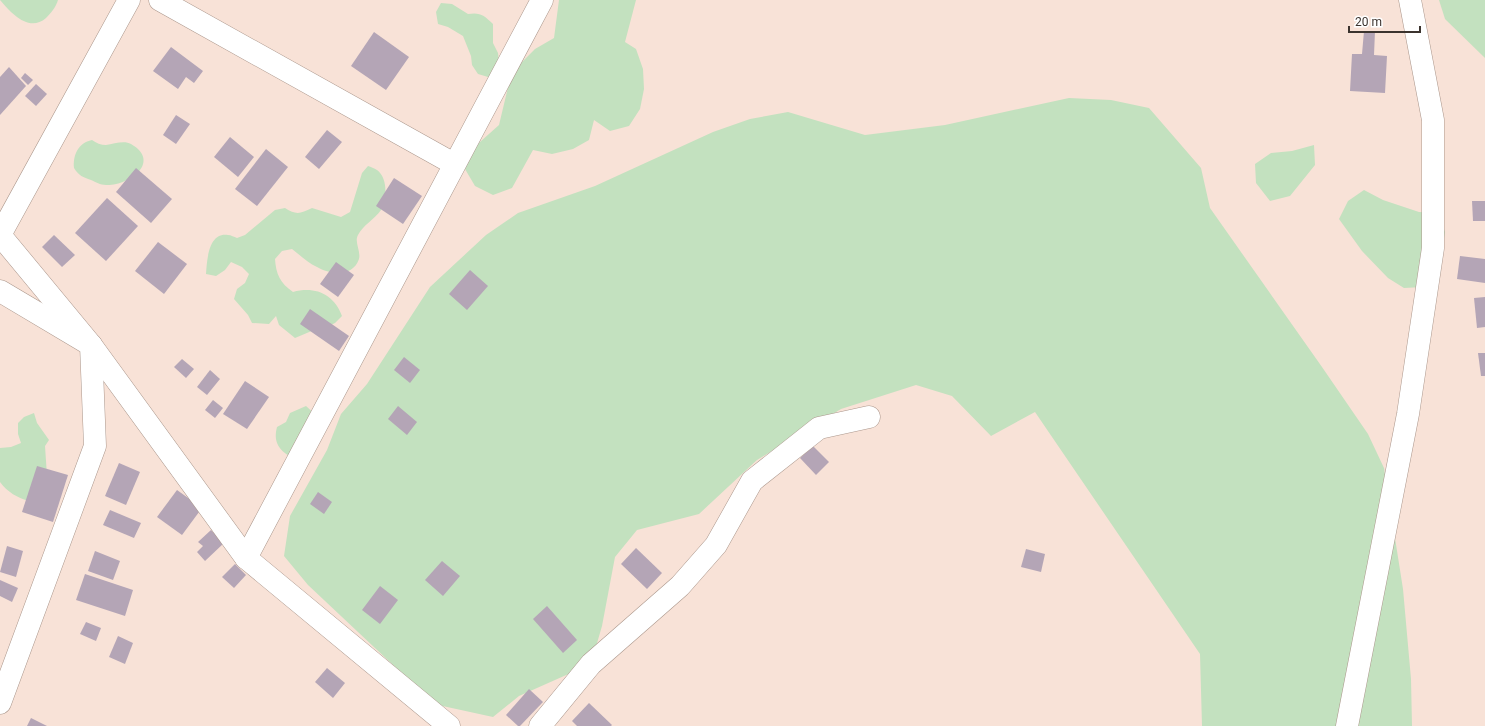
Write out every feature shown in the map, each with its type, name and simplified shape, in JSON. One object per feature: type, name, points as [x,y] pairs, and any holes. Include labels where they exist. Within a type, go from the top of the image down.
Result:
[{"type":"street","points":[[129,0],[0,235],[91,345],[246,558],[449,726]]},
{"type":"street","points":[[160,0],[454,164]]},
{"type":"street","points":[[246,558],[542,0]]},
{"type":"street","points":[[1346,726],[1408,414],[1433,248],[1433,120],[1410,0]]},
{"type":"street","points":[[0,291],[91,345]]},
{"type":"street","points":[[0,703],[95,446],[91,345]]},
{"type":"street","points":[[540,726],[591,664],[680,586],[716,545],[752,481],[819,428],[869,418]]},
{"type":"green space","points":[[0,0],[58,0],[53,10],[46,18],[40,22],[33,23],[21,20]]},
{"type":"green space","points":[[559,0],[636,0],[625,42],[636,49],[643,69],[644,89],[640,109],[629,126],[610,131],[594,120],[589,140],[573,149],[552,154],[533,150],[512,188],[493,195],[475,186],[465,169],[471,150],[499,125],[510,79],[522,62],[535,49],[554,38]]},
{"type":"green space","points":[[1439,0],[1485,0],[1485,58],[1445,19]]},
{"type":"green space","points":[[441,3],[452,4],[468,14],[476,13],[482,15],[493,24],[493,43],[498,53],[499,62],[495,71],[488,77],[478,74],[472,65],[471,56],[463,36],[448,27],[438,24],[436,12]]},
{"type":"green space","points":[[1069,98],[1111,100],[1149,108],[1201,168],[1210,208],[1368,434],[1384,468],[1403,589],[1411,679],[1412,726],[1202,726],[1200,654],[1035,412],[991,436],[952,396],[916,385],[841,409],[757,460],[699,514],[637,530],[615,557],[602,626],[591,664],[519,696],[493,717],[438,705],[409,680],[308,585],[284,556],[290,516],[327,450],[341,414],[367,384],[430,287],[486,235],[518,213],[595,186],[713,132],[750,119],[788,112],[865,135],[945,125]]},
{"type":"green space","points":[[92,140],[104,145],[122,142],[131,144],[140,151],[143,158],[143,165],[139,172],[124,182],[106,185],[79,175],[74,168],[74,159],[77,150],[83,144]]},
{"type":"green space","points":[[1314,145],[1315,165],[1290,196],[1270,201],[1256,183],[1255,164],[1271,153],[1292,151]]},
{"type":"green space","points":[[368,166],[376,169],[381,174],[385,183],[385,195],[381,210],[358,235],[357,241],[359,259],[352,269],[341,273],[323,270],[310,263],[292,249],[282,251],[275,259],[276,269],[280,278],[289,289],[293,292],[301,290],[316,291],[329,297],[334,302],[342,316],[335,323],[325,328],[314,330],[295,338],[279,325],[276,316],[269,324],[252,323],[248,315],[234,299],[237,289],[245,283],[249,274],[242,267],[231,262],[225,270],[216,276],[206,274],[208,255],[216,238],[221,235],[229,235],[237,238],[245,235],[275,210],[285,208],[292,212],[298,213],[312,208],[341,217],[350,212],[362,173]]},
{"type":"green space","points":[[1364,190],[1383,200],[1419,212],[1438,213],[1445,232],[1438,273],[1423,287],[1404,288],[1388,278],[1362,251],[1339,219],[1348,201]]},
{"type":"green space","points":[[306,406],[321,420],[293,458],[278,446],[276,437],[277,427],[286,422],[290,413]]},
{"type":"green space","points":[[34,413],[37,423],[49,440],[45,446],[47,476],[29,501],[13,494],[0,482],[0,448],[11,447],[21,443],[18,434],[18,423],[24,417]]},
{"type":"building","points":[[1364,31],[1375,31],[1374,55],[1387,56],[1385,93],[1350,91],[1352,54],[1362,54]]},
{"type":"building","points":[[374,32],[409,57],[386,90],[351,66]]},
{"type":"building","points":[[171,47],[203,71],[194,83],[186,77],[178,89],[153,71]]},
{"type":"building","points":[[9,67],[26,86],[0,115],[0,77]]},
{"type":"building","points":[[25,73],[33,80],[28,85],[21,78]]},
{"type":"building","points":[[36,84],[47,94],[36,106],[25,96]]},
{"type":"building","points":[[176,115],[190,124],[176,144],[163,135]]},
{"type":"building","points":[[327,130],[342,142],[319,169],[305,157]]},
{"type":"building","points":[[230,137],[254,157],[238,177],[214,157]]},
{"type":"building","points":[[266,149],[288,167],[257,206],[235,189]]},
{"type":"building","points":[[136,168],[172,199],[151,223],[116,192]]},
{"type":"building","points":[[394,178],[422,196],[403,224],[376,206]]},
{"type":"building","points":[[107,198],[138,226],[106,261],[75,233]]},
{"type":"building","points":[[1472,201],[1485,201],[1485,221],[1473,221]]},
{"type":"building","points":[[54,235],[75,255],[62,267],[42,247]]},
{"type":"building","points":[[158,242],[187,264],[164,294],[135,271]]},
{"type":"building","points":[[1460,256],[1485,259],[1485,283],[1457,279]]},
{"type":"building","points":[[336,262],[354,275],[338,297],[320,284]]},
{"type":"building","points":[[470,270],[488,286],[467,310],[449,294]]},
{"type":"building","points":[[1485,297],[1485,327],[1477,328],[1474,298]]},
{"type":"building","points":[[310,309],[349,336],[339,351],[300,324]]},
{"type":"building","points":[[1478,353],[1485,353],[1485,376],[1481,376]]},
{"type":"building","points":[[404,357],[420,370],[410,383],[394,370]]},
{"type":"building","points":[[182,359],[194,369],[186,378],[174,367]]},
{"type":"building","points":[[210,370],[220,379],[207,395],[197,387]]},
{"type":"building","points":[[245,381],[269,397],[247,429],[223,414]]},
{"type":"building","points":[[213,400],[223,408],[215,418],[205,410]]},
{"type":"building","points":[[398,406],[417,422],[407,435],[388,419]]},
{"type":"building","points":[[813,446],[829,462],[816,475],[800,458]]},
{"type":"building","points":[[119,463],[140,472],[126,505],[105,496]]},
{"type":"building","points":[[37,466],[68,475],[53,522],[22,512]]},
{"type":"building","points":[[177,490],[202,508],[182,535],[157,517]]},
{"type":"building","points":[[318,492],[332,502],[324,514],[310,504]]},
{"type":"building","points":[[110,510],[141,523],[134,538],[103,525]]},
{"type":"building","points":[[211,530],[224,543],[205,561],[197,552],[203,546],[198,542]]},
{"type":"building","points":[[7,546],[23,551],[16,577],[0,572]]},
{"type":"building","points":[[636,548],[662,573],[647,589],[621,564]]},
{"type":"building","points":[[1026,549],[1045,554],[1041,572],[1021,567]]},
{"type":"building","points":[[95,551],[120,561],[113,580],[88,571]]},
{"type":"building","points":[[442,561],[460,576],[443,596],[425,580]]},
{"type":"building","points":[[235,564],[246,575],[234,588],[222,577]]},
{"type":"building","points":[[85,574],[133,590],[125,616],[76,600]]},
{"type":"building","points":[[0,580],[18,588],[12,602],[0,596]]},
{"type":"building","points":[[380,586],[398,600],[380,624],[362,610]]},
{"type":"building","points":[[547,606],[577,640],[563,653],[533,619]]},
{"type":"building","points":[[86,622],[101,628],[96,641],[80,634]]},
{"type":"building","points":[[118,636],[133,643],[125,664],[109,657]]},
{"type":"building","points":[[327,668],[345,683],[333,698],[315,682]]},
{"type":"building","points":[[529,689],[543,702],[520,726],[518,726],[506,715]]},
{"type":"building","points":[[589,703],[612,725],[611,726],[577,726],[572,721]]},
{"type":"building","points":[[31,718],[47,726],[27,726]]}]
